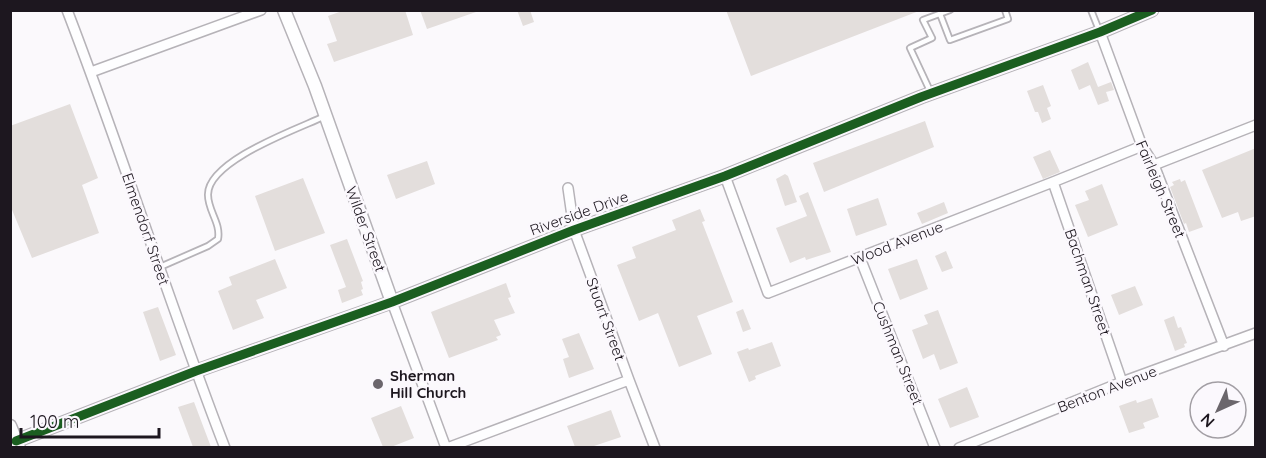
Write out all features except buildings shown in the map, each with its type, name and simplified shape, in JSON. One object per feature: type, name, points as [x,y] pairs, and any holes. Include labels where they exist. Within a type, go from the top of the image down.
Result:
[{"type":"street","name":"Elmendorf Street","points":[[67,10],[225,447]]},
{"type":"street","points":[[91,72],[261,10]]},
{"type":"street","name":"Wilder Street","points":[[284,10],[326,116],[446,447]]},
{"type":"street","name":"Riverside Drive","points":[[18,444],[196,371],[392,302],[574,230],[725,176],[931,93],[1100,32],[1152,10]]},
{"type":"street","name":"Fairleigh Street","points":[[1100,32],[1142,146],[1154,165],[1224,346]]},
{"type":"street","points":[[1154,165],[1256,125]]},
{"type":"street","name":"Wood Avenue","points":[[725,176],[768,293],[1142,146]]},
{"type":"street","name":"Bachman Street","points":[[1053,182],[1122,382]]},
{"type":"street","name":"Stuart Street","points":[[568,188],[574,230],[628,380],[656,447]]},
{"type":"street","name":"Cushman Street","points":[[860,258],[935,447]]},
{"type":"street","name":"Benton Avenue","points":[[959,447],[1122,382],[1256,333]]},
{"type":"street","points":[[446,447],[628,380]]},
{"type":"street","points":[[10,426],[18,444]]},
{"type":"lane","points":[[931,93],[910,48],[932,38],[923,20],[950,10]]},
{"type":"lane","points":[[940,14],[951,40],[1008,19],[1005,10]]},
{"type":"lane","points":[[1091,10],[1100,32]]},
{"type":"lane","points":[[159,268],[208,246],[218,239],[220,230],[209,206],[207,192],[217,174],[232,161],[285,133],[326,116]]},
{"type":"cycle path","points":[[16,441],[196,371],[392,302],[574,230],[725,176],[921,97],[1100,32],[1152,10]]},
{"type":"place","name":"Sherman Hill Church","points":[[378,384]]}]
